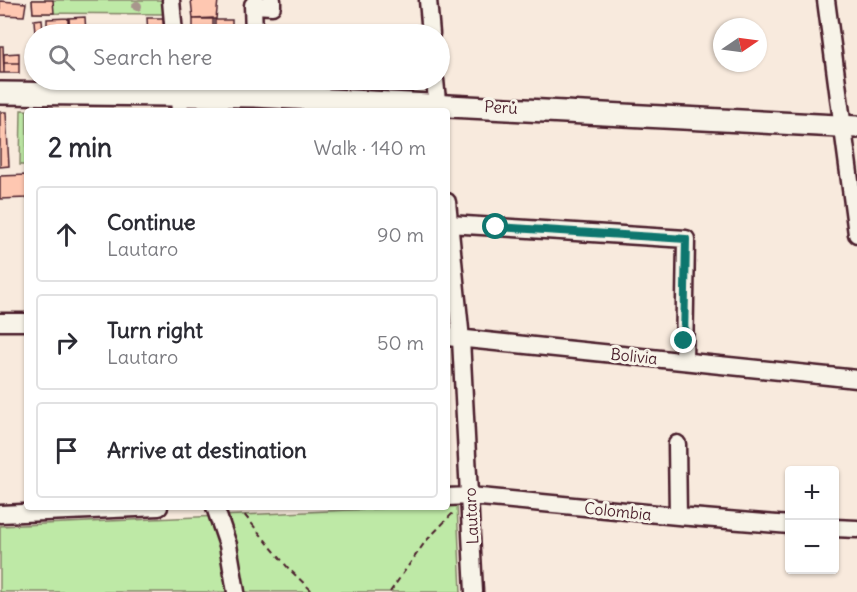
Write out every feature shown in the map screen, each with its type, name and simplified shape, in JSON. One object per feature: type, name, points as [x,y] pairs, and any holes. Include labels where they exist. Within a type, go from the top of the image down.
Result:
[{"type":"main road","name":"Perú","points":[[0,93],[179,96],[235,90]]},
{"type":"main road","name":"Perú","points":[[265,90],[354,106],[438,107],[850,126]]},
{"type":"street","points":[[171,0],[173,24]]},
{"type":"street","points":[[254,24],[253,5],[272,6],[272,0]]},
{"type":"street","points":[[428,0],[430,24]]},
{"type":"street","points":[[826,0],[850,126],[857,234]]},
{"type":"street","points":[[436,90],[438,107]]},
{"type":"street","points":[[450,224],[686,239],[684,361]]},
{"type":"street","name":"Lautaro","points":[[450,247],[454,338],[470,496],[474,592]]},
{"type":"street","points":[[0,322],[24,322]]},
{"type":"street","name":"Bolivia","points":[[454,338],[857,379]]},
{"type":"street","points":[[677,444],[678,516]]},
{"type":"street","name":"Colombia","points":[[450,497],[470,496],[785,525]]},
{"type":"street","points":[[0,514],[91,510]]},
{"type":"street","points":[[216,510],[228,545],[236,592]]},
{"type":"street","points":[[839,528],[857,530]]},
{"type":"path","points":[[390,592],[425,542],[470,496]]},
{"type":"path","points":[[240,510],[289,569],[313,592]]},
{"type":"green space","points":[[32,0],[163,0],[165,14],[33,13]]},
{"type":"green space","points":[[21,110],[24,110],[24,165],[20,165]]},
{"type":"green space","points":[[450,505],[457,505],[461,592],[0,592],[0,526],[348,510],[450,510]]},
{"type":"building","points":[[32,0],[53,0],[54,13],[33,13]]},
{"type":"building","points":[[191,0],[218,0],[216,19],[193,19]]},
{"type":"building","points":[[0,1],[26,3],[24,16],[0,15]]},
{"type":"building","points":[[85,17],[85,24],[69,24],[69,18]]},
{"type":"building","points":[[68,18],[68,24],[47,24],[47,19]]},
{"type":"building","points":[[147,18],[163,18],[163,24],[147,24]]},
{"type":"building","points":[[213,18],[213,24],[193,24],[193,19]]},
{"type":"building","points":[[42,19],[42,24],[34,24],[34,20]]},
{"type":"building","points":[[215,20],[232,20],[232,24],[215,24]]},
{"type":"building","points":[[0,46],[3,46],[4,73],[0,73]]},
{"type":"building","points":[[19,53],[19,63],[4,63],[4,54]]},
{"type":"building","points":[[4,63],[19,63],[19,73],[4,73]]},
{"type":"building","points":[[0,112],[6,112],[9,166],[0,167]]},
{"type":"building","points":[[24,175],[24,198],[0,199],[0,176]]},
{"type":"route","points":[[496,227],[686,239],[684,341]]}]
